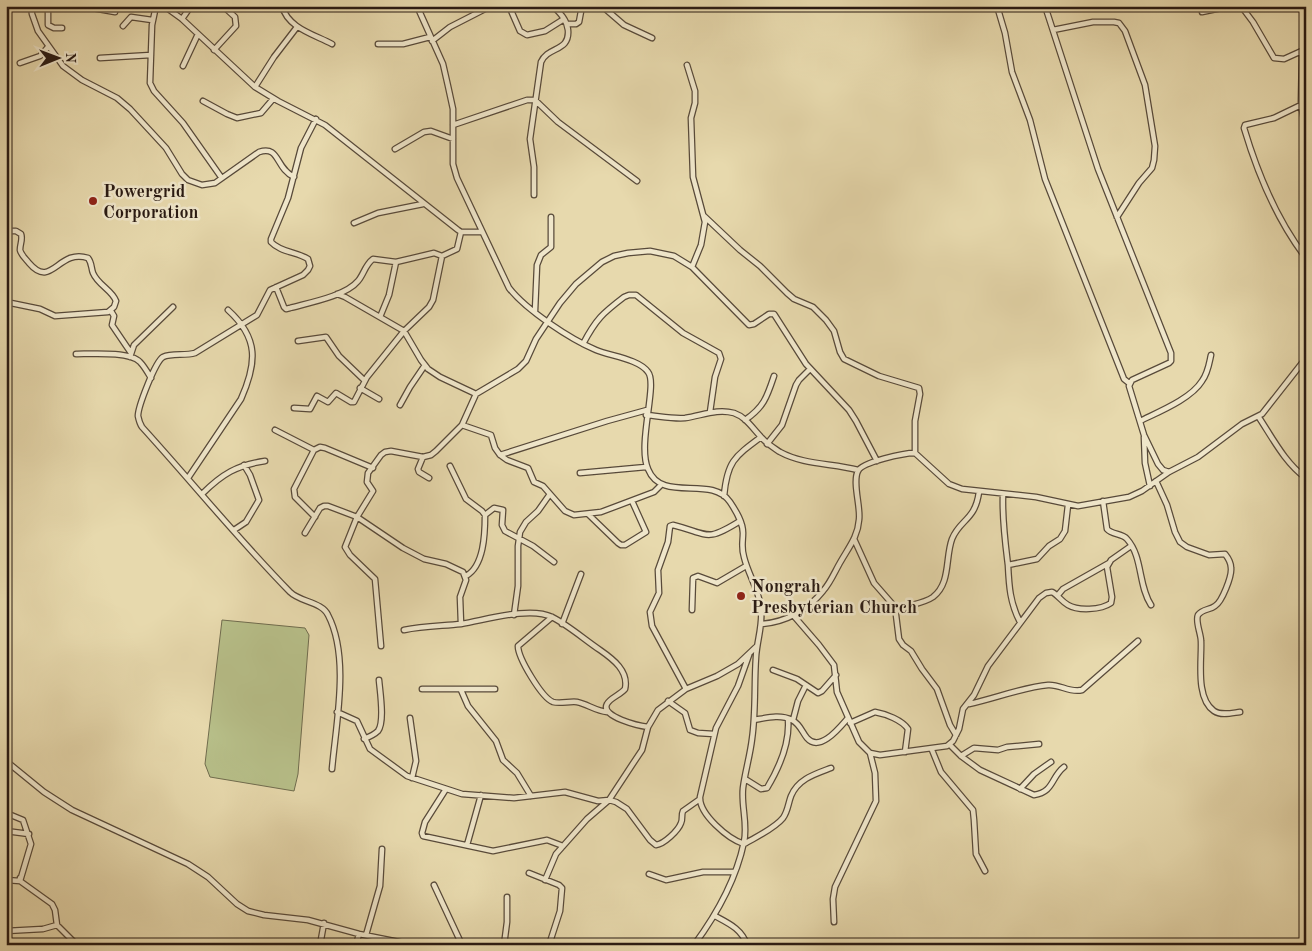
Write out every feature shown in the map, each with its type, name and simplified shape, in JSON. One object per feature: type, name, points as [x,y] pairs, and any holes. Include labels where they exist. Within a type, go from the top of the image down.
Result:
[{"type":"street","points":[[31,6],[35,24],[48,47],[63,66],[130,108],[166,148],[182,174],[188,180],[202,184],[215,183],[221,177],[265,150],[270,150],[274,153],[284,170],[294,177]]},
{"type":"street","points":[[51,6],[48,10],[48,26],[62,28]]},
{"type":"street","points":[[81,6],[115,12]]},
{"type":"street","points":[[156,6],[152,20],[150,83],[183,123],[221,177]]},
{"type":"street","points":[[164,6],[182,19],[255,87],[273,99],[316,119],[332,130],[423,204],[461,232],[482,232]]},
{"type":"street","points":[[182,19],[191,6]]},
{"type":"street","points":[[214,50],[236,26],[235,17],[223,6]]},
{"type":"street","points":[[282,6],[288,19],[297,27],[332,44]]},
{"type":"street","points":[[418,6],[446,74],[453,109],[453,164],[457,178],[509,288],[516,297],[549,322],[584,344],[638,364],[647,370],[652,381],[644,440],[646,467],[661,485],[702,489],[724,496],[729,500],[740,521],[743,532],[742,549],[746,566],[761,604],[762,624],[757,646],[754,720],[742,795],[745,831],[744,844],[735,872],[715,916],[694,945]]},
{"type":"street","points":[[378,44],[410,43],[431,39],[491,6]]},
{"type":"street","points":[[509,6],[520,31],[527,35],[545,31],[565,22],[576,24],[579,22],[582,7]]},
{"type":"street","points":[[534,195],[534,167],[530,139],[543,58],[567,41],[565,22],[553,6]]},
{"type":"street","points":[[602,6],[624,24],[652,38]]},
{"type":"street","points":[[997,6],[1005,33],[1012,72],[1030,120],[1045,179],[1124,379],[1129,383],[1131,396],[1144,435],[1159,467],[1169,472]]},
{"type":"street","points":[[1045,6],[1098,169],[1172,356],[1171,361],[1166,366],[1129,383]]},
{"type":"street","points":[[1202,12],[1231,6]]},
{"type":"street","points":[[1242,6],[1274,58],[1284,59],[1304,50],[1301,105],[1306,130]]},
{"type":"street","points":[[123,26],[131,17],[152,20]]},
{"type":"street","points":[[1053,30],[1094,22],[1119,23],[1125,32],[1145,85],[1155,146],[1154,160],[1152,168],[1139,183],[1117,217]]},
{"type":"street","points":[[255,87],[297,27]]},
{"type":"street","points":[[183,66],[198,34]]},
{"type":"street","points":[[20,63],[40,56],[48,47]]},
{"type":"street","points":[[100,58],[151,55]]},
{"type":"street","points":[[687,65],[695,91],[695,103],[691,118],[693,177],[704,216],[703,237],[692,267]]},
{"type":"street","points":[[203,101],[237,118],[262,112],[273,99]]},
{"type":"street","points":[[453,125],[527,100],[535,100],[558,122],[636,181]]},
{"type":"street","points":[[1301,105],[1274,118],[1250,122],[1244,128],[1277,216],[1306,258]]},
{"type":"street","points":[[316,119],[301,148],[294,177],[271,242],[276,246],[308,259],[310,266],[308,270],[303,275],[276,287],[267,295],[257,315],[195,353],[164,357],[151,378],[138,413],[139,422],[142,427],[264,566],[293,595],[322,608],[329,616],[340,652],[332,769]]},
{"type":"street","points":[[395,149],[424,132],[431,131],[453,139]]},
{"type":"street","points":[[354,223],[378,213],[423,204]]},
{"type":"street","points":[[535,311],[535,271],[538,259],[551,247],[551,216]]},
{"type":"street","points":[[704,216],[760,266],[787,294],[813,307],[822,315],[834,331],[840,352],[844,358],[879,376],[919,388],[920,394],[915,421],[915,454]]},
{"type":"street","points":[[6,231],[16,231],[22,234],[20,250],[39,272],[50,272],[63,261],[72,258],[88,258],[94,275],[115,298],[116,301],[111,311]]},
{"type":"street","points":[[276,287],[286,309],[337,294],[357,283],[365,267],[372,259],[396,262],[434,254],[442,256],[457,249],[461,232]]},
{"type":"street","points":[[381,646],[375,579],[350,555],[345,547],[357,517],[374,491],[366,479],[368,473],[381,455],[391,451],[423,457],[436,451],[462,425],[476,394],[522,365],[536,339],[560,303],[576,284],[602,262],[614,256],[628,253],[657,252],[674,256],[692,267],[749,325],[754,324],[769,314],[774,314],[810,369],[852,416],[868,442],[877,462]]},
{"type":"street","points":[[294,408],[310,408],[317,396],[328,402],[336,393],[352,402],[364,380],[404,331],[429,307],[433,300],[442,256]]},
{"type":"street","points":[[380,317],[389,295],[396,262]]},
{"type":"street","points":[[337,294],[404,331],[425,366],[440,377],[476,394]]},
{"type":"street","points":[[584,344],[593,325],[602,314],[624,297],[629,295],[636,296],[683,333],[718,353],[721,359],[715,377],[710,412]]},
{"type":"street","points":[[6,302],[40,309],[55,316],[111,311]]},
{"type":"street","points":[[131,355],[134,345],[174,308]]},
{"type":"street","points":[[188,478],[236,408],[246,388],[253,360],[253,349],[241,324],[228,310]]},
{"type":"street","points":[[111,311],[114,316],[112,325],[131,355],[140,361],[151,378]]},
{"type":"street","points":[[298,341],[326,337],[339,356],[364,380]]},
{"type":"street","points":[[76,354],[131,355]]},
{"type":"street","points":[[1140,421],[1175,403],[1193,391],[1205,376],[1211,355]]},
{"type":"street","points":[[762,624],[778,622],[793,615],[813,601],[823,591],[854,538],[860,518],[856,480],[858,470],[861,467],[900,454],[915,454],[952,487],[979,492],[1042,498],[1068,505],[1083,505],[1129,496],[1142,492],[1169,472],[1198,457],[1242,424],[1258,416],[1270,405],[1278,392],[1306,358]]},
{"type":"street","points":[[400,405],[410,386],[425,366]]},
{"type":"street","points":[[768,444],[782,426],[792,392],[798,380],[810,369]]},
{"type":"street","points":[[745,420],[761,407],[767,397],[774,376]]},
{"type":"street","points":[[360,388],[378,399]]},
{"type":"street","points":[[500,455],[607,421],[647,413],[676,418],[693,417],[710,412],[732,413],[745,420],[768,444],[788,456],[802,461],[829,463],[858,470]]},
{"type":"street","points":[[1258,416],[1285,456],[1306,478]]},
{"type":"street","points":[[462,425],[491,434],[495,448],[500,455],[507,460],[528,468],[534,482],[544,486],[568,513],[574,516],[601,512],[632,501],[654,492],[661,485]]},
{"type":"street","points":[[275,430],[314,450]]},
{"type":"street","points":[[1144,435],[1145,463],[1150,486]]},
{"type":"street","points":[[724,496],[726,479],[731,463],[760,437]]},
{"type":"street","points":[[315,517],[295,497],[294,493],[294,489],[314,450],[320,447],[325,448],[372,468]]},
{"type":"street","points":[[423,457],[419,472],[429,478]]},
{"type":"street","points":[[202,494],[219,478],[244,465],[265,460]]},
{"type":"street","points":[[234,530],[246,522],[259,500],[250,475],[244,465]]},
{"type":"street","points":[[450,466],[466,498],[485,515],[481,552],[474,570],[466,576],[460,597],[461,624]]},
{"type":"street","points":[[580,473],[646,467]]},
{"type":"street","points":[[1156,481],[1180,542],[1187,547],[1209,555],[1225,554],[1230,561],[1231,576],[1220,602],[1199,614],[1201,645],[1199,669],[1205,698],[1210,708],[1221,713],[1240,712]]},
{"type":"street","points":[[896,610],[930,599],[940,588],[945,578],[952,539],[975,509],[979,492]]},
{"type":"street","points":[[514,615],[518,586],[518,539],[522,527],[550,494]]},
{"type":"street","points":[[1003,494],[1002,516],[1012,603],[1020,622]]},
{"type":"street","points":[[588,514],[618,543],[625,545],[646,532],[632,501]]},
{"type":"street","points":[[1102,502],[1106,529],[1111,533],[1124,536],[1131,546],[1138,563],[1145,596],[1152,604]]},
{"type":"street","points":[[1008,565],[1037,559],[1048,546],[1060,539],[1065,532],[1068,505]]},
{"type":"street","points":[[305,533],[320,508],[328,506],[357,517],[403,548],[424,559],[446,564],[463,572],[466,576]]},
{"type":"street","points":[[485,515],[494,508],[503,510],[502,528],[504,531],[533,546],[554,562]]},
{"type":"street","points":[[686,689],[652,626],[650,618],[652,606],[659,593],[658,570],[668,542],[668,530],[673,525],[704,535],[714,535],[740,521]]},
{"type":"street","points":[[854,538],[874,582],[893,603],[896,610],[899,639],[902,645],[911,651],[938,689],[950,726],[956,735]]},
{"type":"street","points":[[1058,595],[1070,585],[1109,563],[1131,546]]},
{"type":"street","points":[[870,754],[880,755],[932,750],[950,745],[959,729],[963,710],[974,695],[988,666],[1039,598],[1046,593],[1052,592],[1069,606],[1082,608],[1109,605],[1112,597],[1106,570],[1109,563]]},
{"type":"street","points":[[692,610],[693,578],[698,576],[717,583],[746,566]]},
{"type":"street","points":[[562,624],[581,574]]},
{"type":"street","points":[[404,630],[461,624],[514,615],[535,614],[552,617],[614,660],[622,671],[626,678],[625,689],[607,703],[607,712]]},
{"type":"street","points":[[793,615],[832,661],[836,675],[836,692],[859,742],[870,754],[876,773],[876,801],[835,888],[832,899],[834,922]]},
{"type":"street","points":[[552,617],[518,646],[526,667],[542,691],[551,700],[557,702],[576,702],[607,712],[636,725],[648,727]]},
{"type":"street","points":[[967,704],[1045,685],[1060,686],[1074,691],[1082,690],[1138,641]]},
{"type":"street","points":[[744,844],[734,840],[720,830],[702,806],[700,799],[714,734],[738,686],[750,655],[757,646]]},
{"type":"street","points":[[545,880],[553,859],[587,819],[609,800],[642,750],[653,716],[668,701],[686,689],[728,670],[750,655]]},
{"type":"street","points":[[773,670],[788,675],[816,692],[820,692],[836,675]]},
{"type":"street","points":[[364,739],[375,734],[380,727],[379,680]]},
{"type":"street","points":[[745,779],[761,789],[767,788],[786,741],[791,719],[806,685]]},
{"type":"street","points":[[422,689],[495,689]]},
{"type":"street","points":[[461,690],[468,706],[496,741],[503,760],[516,773],[531,796]]},
{"type":"street","points":[[668,701],[685,713],[690,730],[698,733],[714,734]]},
{"type":"street","points":[[337,712],[357,721],[370,749],[407,776],[462,794],[514,798],[565,792],[598,801],[609,800],[628,809],[650,840],[659,846],[681,823],[683,810],[700,799]]},
{"type":"street","points":[[754,720],[776,717],[791,719],[799,725],[810,741],[818,742],[826,740],[849,721],[875,712],[890,716],[904,724],[908,729],[905,752]]},
{"type":"street","points":[[410,718],[416,761],[412,778]]},
{"type":"street","points":[[961,756],[974,748],[998,750],[1007,746],[1039,744]]},
{"type":"street","points":[[950,745],[980,770],[1034,795],[1044,792],[1050,787],[1057,774],[1064,767]]},
{"type":"street","points":[[932,750],[941,772],[972,810],[976,854],[985,871]]},
{"type":"street","points":[[6,761],[44,792],[72,810],[188,864],[208,877],[237,904],[248,911],[324,923],[359,934],[414,945]]},
{"type":"street","points":[[1020,790],[1034,774],[1050,762]]},
{"type":"street","points":[[744,844],[780,822],[788,810],[791,796],[799,784],[809,776],[831,768]]},
{"type":"street","points":[[446,789],[425,822],[423,836],[494,851],[547,840],[563,846]]},
{"type":"street","points":[[467,845],[480,795]]},
{"type":"street","points":[[6,813],[24,820],[31,844],[31,850],[20,881],[6,880]]},
{"type":"street","points":[[6,831],[29,834]]},
{"type":"street","points":[[366,935],[380,886],[382,848]]},
{"type":"street","points":[[649,874],[666,880],[703,872],[735,872]]},
{"type":"street","points":[[529,873],[562,888],[560,910],[549,945]]},
{"type":"street","points":[[20,878],[22,884],[54,907],[57,925],[77,945]]},
{"type":"street","points":[[434,885],[462,945]]},
{"type":"street","points":[[504,945],[508,922],[507,897]]},
{"type":"street","points":[[715,916],[736,928],[747,945]]},
{"type":"street","points":[[320,945],[324,923]]},
{"type":"street","points":[[6,931],[43,929],[57,925]]},
{"type":"street","points":[[356,945],[359,934]]},
{"type":"green space","points":[[222,620],[305,628],[309,635],[298,774],[294,791],[210,777],[205,764]]},
{"type":"place","name":"Powergrid Corporation","points":[[93,201]]},
{"type":"place","name":"Nongrah Presbyterian Church","points":[[741,596]]}]
